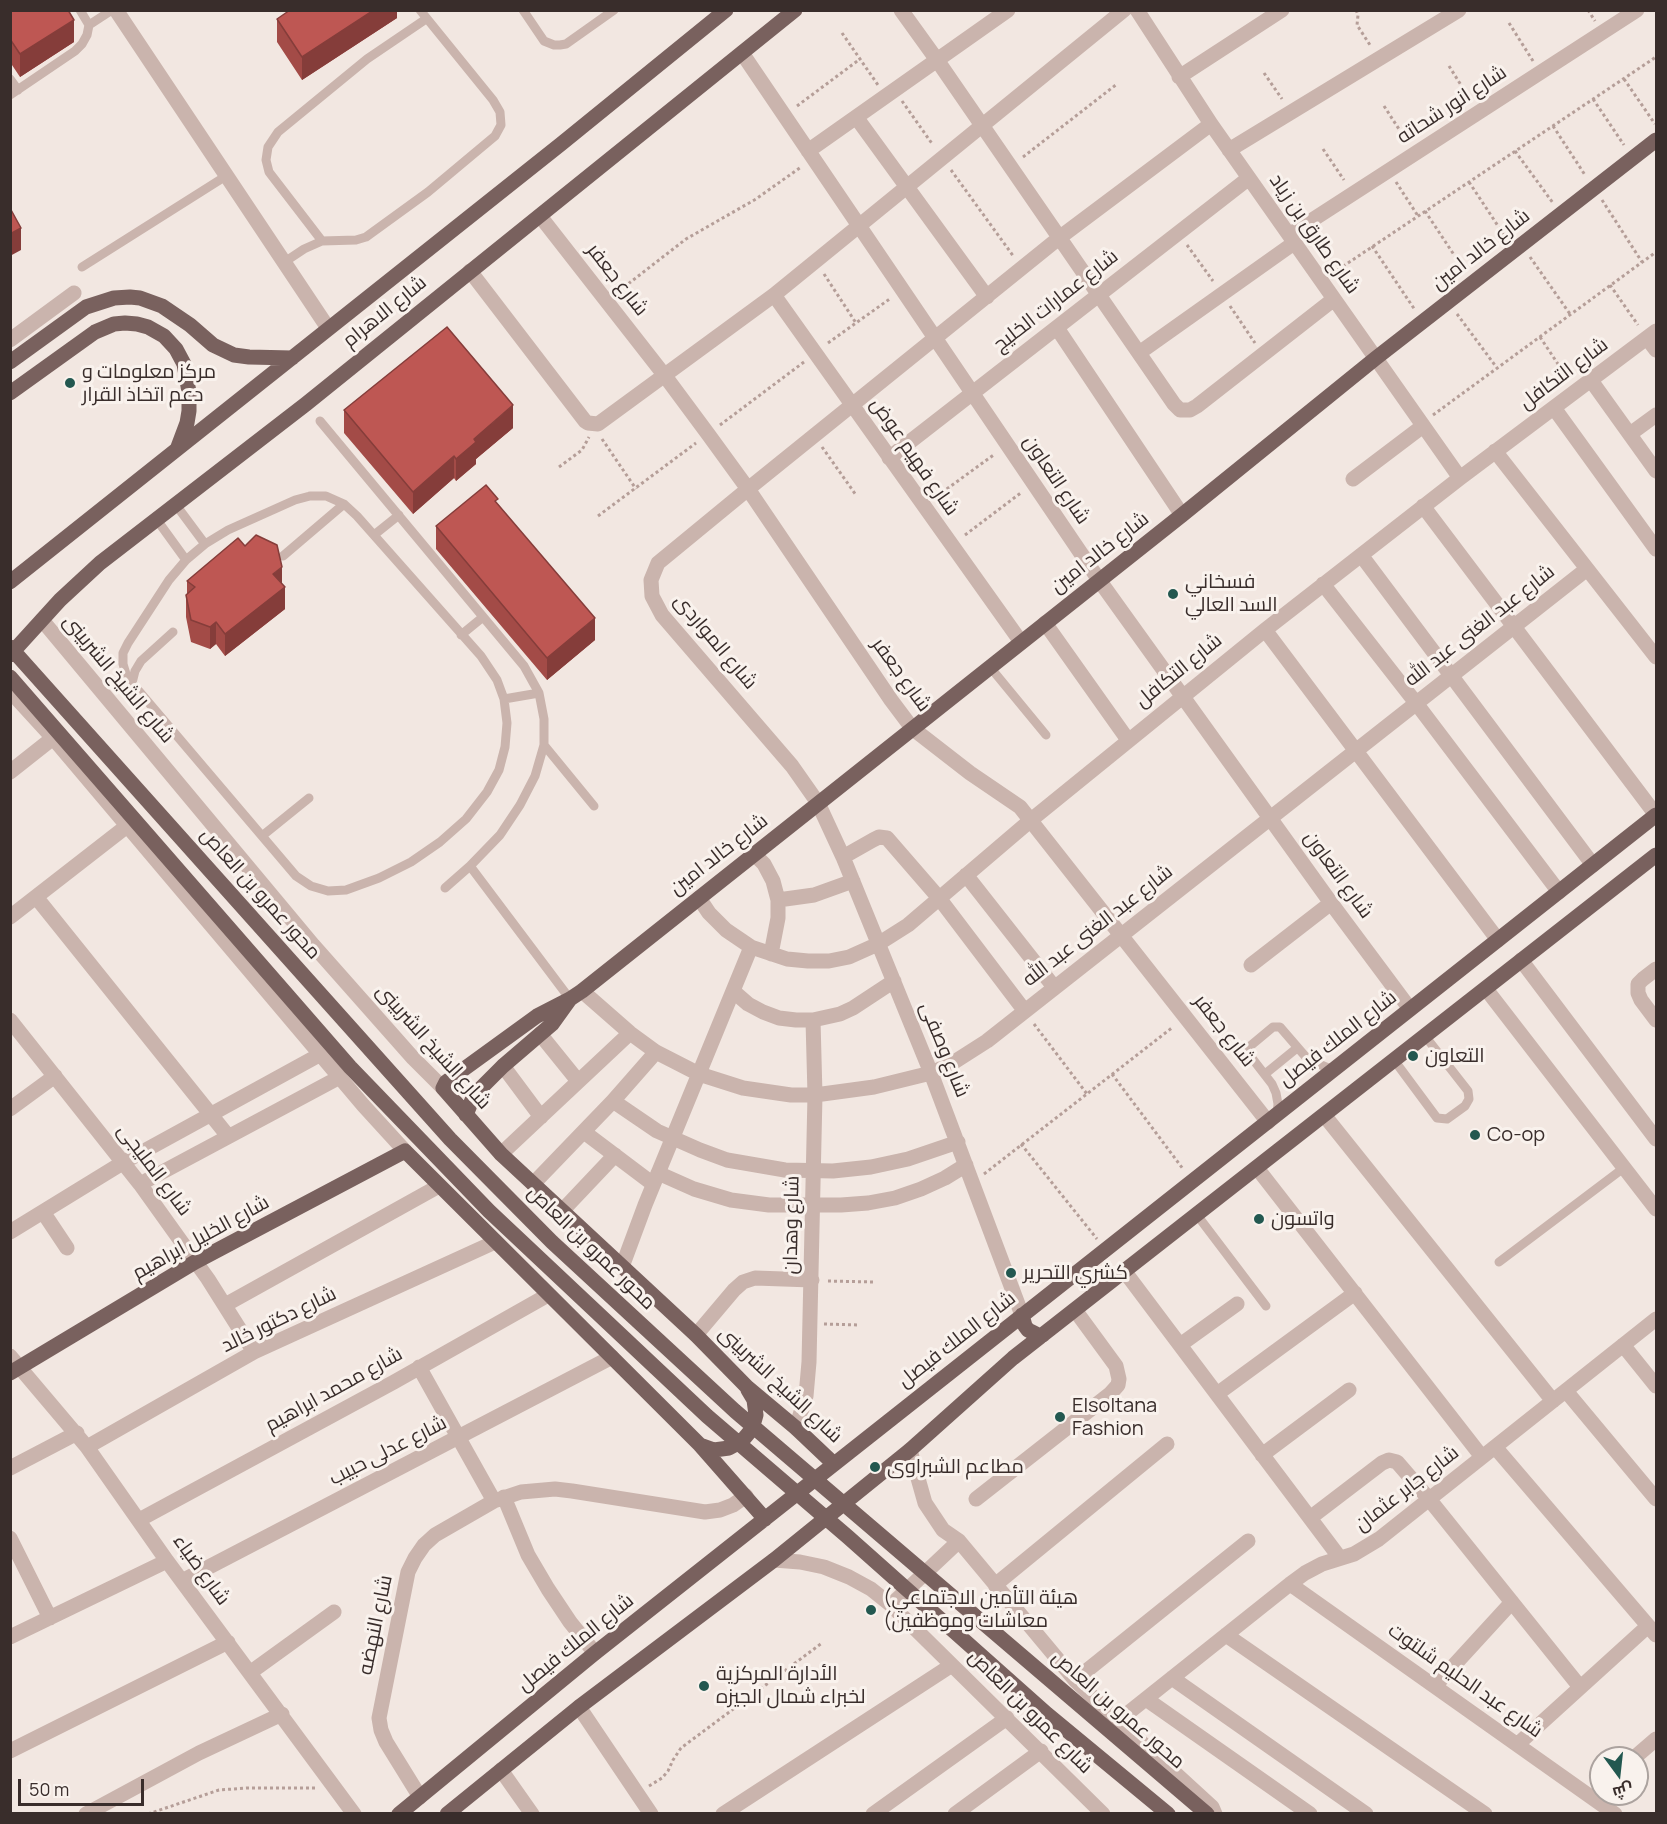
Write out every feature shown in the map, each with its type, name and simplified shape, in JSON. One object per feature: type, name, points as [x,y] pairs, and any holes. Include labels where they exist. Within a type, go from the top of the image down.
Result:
[{"type":"main road","name":"شارع الاهرام","points":[[10,582],[726,10]]},
{"type":"main road","name":"شارع الاهرام","points":[[10,655],[80,580],[306,404],[795,10]]},
{"type":"main road","name":"شارع خالد امين","points":[[443,1088],[448,1079],[537,1016],[576,995],[1182,515],[1376,358],[1656,140]]},
{"type":"main road","points":[[10,362],[86,307],[114,298],[130,297],[162,306],[213,345],[234,355],[292,358]]},
{"type":"main road","points":[[10,393],[95,332],[114,324],[137,324],[148,327],[164,336],[176,349],[184,364],[189,392],[189,411],[177,449]]},
{"type":"main road","name":"محور عمرو بن العاص","points":[[10,646],[450,1139],[552,1242],[735,1411],[1207,1814]]},
{"type":"main road","points":[[10,677],[350,1067],[489,1211],[707,1416],[839,1529],[1047,1714],[1168,1814]]},
{"type":"main road","name":"شارع الملك فيصل","points":[[399,1814],[595,1653],[1656,815]]},
{"type":"main road","points":[[447,1814],[579,1707],[774,1560],[910,1450],[1043,1335],[1656,855]]},
{"type":"main road","name":"شارع خالد امين","points":[[466,1115],[472,1100],[503,1066],[540,1034],[576,995]]},
{"type":"main road","name":"شارع الشيخ الشربينى","points":[[443,1088],[501,1154],[696,1335],[747,1387],[834,1464]]},
{"type":"main road","points":[[405,1151],[700,1445],[765,1519]]},
{"type":"main road","name":"شارع الخليل ابراهيم","points":[[14,1365],[195,1262],[405,1151]]},
{"type":"main road","points":[[1022,1315],[1028,1330],[1043,1335]]},
{"type":"main road","points":[[995,1337],[1006,1339],[1010,1343],[1013,1347],[1013,1359]]},
{"type":"main road","points":[[700,1445],[714,1450],[729,1448],[742,1441],[752,1429],[756,1415],[754,1400],[747,1387]]},
{"type":"street","points":[[117,10],[328,328]]},
{"type":"street","points":[[901,10],[1180,410],[1190,410],[1197,406],[1334,298]]},
{"type":"street","points":[[810,155],[856,117],[1008,10]]},
{"type":"street","points":[[470,271],[585,421],[594,424],[605,420],[774,295],[1124,10]]},
{"type":"street","name":"شارع طارق بن زياد","points":[[1137,10],[1229,150],[1460,478]]},
{"type":"street","points":[[1179,77],[1282,10]]},
{"type":"street","points":[[1229,150],[1459,10]]},
{"type":"street","name":"شارع انور شحاته","points":[[1139,353],[1354,194],[1637,10]]},
{"type":"street","name":"شارع التعاون","points":[[742,53],[1099,580],[1410,1009]]},
{"type":"street","points":[[856,117],[987,297]]},
{"type":"street","name":"شارع المواردى","points":[[818,803],[792,766],[662,615],[652,596],[651,580],[658,564],[1059,238],[1211,123]]},
{"type":"street","name":"شارع عمارات الخليج","points":[[889,458],[1249,178]]},
{"type":"street","name":"شارع جعفر","points":[[540,216],[665,376],[748,489],[912,728],[970,773],[1014,802],[1031,820],[1186,1017],[1272,1118]]},
{"type":"street","points":[[10,340],[74,293]]},
{"type":"street","name":"شارع فهيم عوض","points":[[774,295],[1021,642]]},
{"type":"street","points":[[1057,328],[1182,515]]},
{"type":"street","points":[[1652,334],[1656,350]]},
{"type":"street","name":"شارع التكافل","points":[[699,898],[710,914],[726,930],[751,947],[787,959],[829,961],[849,957],[878,944],[908,925],[1182,695],[1423,506],[1652,334]]},
{"type":"street","points":[[1590,380],[1656,471]]},
{"type":"street","points":[[1554,408],[1656,549]]},
{"type":"street","points":[[1630,435],[1656,415]]},
{"type":"street","points":[[1353,479],[1422,424]]},
{"type":"street","points":[[1495,452],[1656,657]]},
{"type":"street","points":[[1423,506],[1656,815]]},
{"type":"street","points":[[1361,555],[1593,865]]},
{"type":"street","name":"شارع عبد الغنى عبد الله","points":[[576,995],[656,1052],[699,1074],[727,1084],[791,1095],[815,1095],[874,1087],[931,1073],[969,1053],[1587,569]]},
{"type":"street","points":[[1323,584],[1559,892]]},
{"type":"street","name":"شارع الشيخ الشربينى","points":[[42,620],[313,945],[413,1058],[443,1088]]},
{"type":"street","points":[[1045,623],[1128,740]]},
{"type":"street","points":[[1265,630],[1498,940]]},
{"type":"street","points":[[10,691],[53,738],[405,1151]]},
{"type":"street","points":[[10,772],[53,738]]},
{"type":"street","name":"شارع وصفى","points":[[818,803],[843,857],[931,1073],[1022,1315]]},
{"type":"street","points":[[10,916],[127,826]]},
{"type":"street","points":[[843,857],[879,837],[887,838],[939,898],[1024,1010]]},
{"type":"street","points":[[754,854],[764,864],[773,881],[778,900],[778,918],[771,954]]},
{"type":"street","points":[[966,875],[1054,987]]},
{"type":"street","points":[[778,900],[814,895],[853,881]]},
{"type":"street","points":[[36,897],[228,1136]]},
{"type":"street","points":[[1251,965],[1331,903]]},
{"type":"street","points":[[622,1267],[672,1138],[751,947]]},
{"type":"street","points":[[1521,960],[1656,1139]]},
{"type":"street","points":[[1656,969],[1638,984],[1638,993],[1656,1020]]},
{"type":"street","points":[[733,992],[763,1012],[796,1020],[813,1020],[840,1014],[853,1008],[894,981]]},
{"type":"street","points":[[1486,988],[1656,1209]]},
{"type":"street","name":"شارع المليجى","points":[[10,1020],[124,1162],[225,1305],[254,1352]]},
{"type":"street","name":"شارع وهدان","points":[[796,1428],[804,1404],[808,1379],[814,1205],[813,1020]]},
{"type":"street","points":[[501,1154],[630,1033]]},
{"type":"street","points":[[540,1034],[578,1081]]},
{"type":"street","points":[[533,1184],[613,1101],[656,1052]]},
{"type":"street","points":[[10,1232],[124,1162],[321,1054]]},
{"type":"street","points":[[503,1066],[541,1117]]},
{"type":"street","points":[[10,1109],[55,1076]]},
{"type":"street","points":[[140,1184],[340,1077]]},
{"type":"street","points":[[613,1101],[642,1122],[700,1150],[727,1160],[785,1170],[814,1172],[870,1167],[908,1159],[958,1142]]},
{"type":"street","points":[[1324,1115],[1553,1401]]},
{"type":"street","points":[[584,1132],[615,1155],[656,1179],[731,1200],[769,1204],[868,1203],[895,1198],[945,1178],[966,1165]]},
{"type":"street","points":[[562,1211],[615,1155]]},
{"type":"street","points":[[1257,1168],[1482,1457]]},
{"type":"street","points":[[225,1305],[439,1186]]},
{"type":"street","points":[[42,1212],[67,1248]]},
{"type":"street","name":"شارع دكتور خالد","points":[[87,1448],[254,1352],[495,1242]]},
{"type":"street","points":[[1125,1272],[1340,1558]]},
{"type":"street","points":[[696,1335],[743,1282],[755,1278],[812,1280]]},
{"type":"street","points":[[1216,1394],[1355,1293]]},
{"type":"street","name":"شارع محمد ابراهيم","points":[[140,1520],[548,1295]]},
{"type":"street","points":[[1180,1345],[1237,1304]]},
{"type":"street","points":[[976,1499],[1110,1394],[1118,1385],[1116,1366],[1075,1310]]},
{"type":"street","name":"شارع جابر عثمان","points":[[1118,1721],[1290,1584],[1314,1569],[1354,1554],[1379,1539],[1656,1319]]},
{"type":"street","points":[[1623,1345],[1656,1386]]},
{"type":"street","name":"شارع عدلى حبيب","points":[[182,1581],[612,1358]]},
{"type":"street","name":"شارع ضياء","points":[[14,1365],[77,1434],[167,1561],[354,1814]]},
{"type":"street","points":[[419,1367],[458,1437],[499,1499],[548,1589],[570,1623],[595,1653]]},
{"type":"street","points":[[1262,1455],[1348,1390]]},
{"type":"street","points":[[1566,1391],[1656,1499]]},
{"type":"street","points":[[10,1468],[77,1434]]},
{"type":"street","points":[[995,1585],[1167,1444]]},
{"type":"street","points":[[1495,1447],[1652,1631],[1580,1687],[1518,1744]]},
{"type":"street","points":[[910,1450],[929,1510],[943,1530],[959,1541],[1075,1680],[1212,1807],[1215,1814]]},
{"type":"street","points":[[1310,1518],[1382,1463],[1389,1460],[1400,1464],[1580,1687]]},
{"type":"street","name":"شارع النهضه","points":[[420,1797],[386,1742],[378,1718],[408,1572],[419,1552],[435,1535],[499,1499],[521,1492],[555,1489],[705,1512],[734,1505],[746,1496]]},
{"type":"street","points":[[10,1538],[50,1618]]},
{"type":"street","points":[[891,1605],[959,1541]]},
{"type":"street","points":[[1075,1680],[1248,1541]]},
{"type":"street","name":"شارع عمرو بن العاص","points":[[774,1560],[825,1567],[871,1589],[891,1605],[1103,1814]]},
{"type":"street","points":[[10,1637],[167,1561]]},
{"type":"street","name":"شارع عبد الحليم شلتوت","points":[[1290,1584],[1518,1744],[1589,1786]]},
{"type":"street","points":[[1435,1686],[1512,1602]]},
{"type":"street","points":[[251,1672],[334,1612]]},
{"type":"street","points":[[1226,1635],[1485,1814]]},
{"type":"street","points":[[10,1751],[228,1642]]},
{"type":"street","points":[[723,1814],[952,1665]]},
{"type":"street","points":[[1172,1678],[1366,1814]]},
{"type":"street","points":[[1146,1700],[1310,1814]]},
{"type":"street","points":[[579,1707],[651,1814]]},
{"type":"street","points":[[86,1814],[199,1753],[282,1714]]},
{"type":"street","points":[[873,1814],[1007,1718]]},
{"type":"street","points":[[955,1814],[1041,1751]]},
{"type":"street","points":[[501,1770],[532,1814]]},
{"type":"lane","points":[[10,79],[14,92],[75,51],[87,35],[89,25],[80,10]]},
{"type":"lane","points":[[89,25],[112,10]]},
{"type":"lane","points":[[523,10],[544,41],[554,45],[566,44],[614,10]]},
{"type":"lane","points":[[283,263],[304,249],[322,241],[356,240],[379,230],[495,136],[501,125],[500,112],[493,100],[423,15],[278,132],[268,147],[266,160],[269,172],[322,241]]},
{"type":"lane","points":[[82,267],[226,176]]},
{"type":"lane","points":[[320,421],[524,666],[538,693],[544,718],[544,745],[535,776],[520,805],[500,835],[445,888]]},
{"type":"lane","points":[[310,496],[326,496],[344,504],[374,535],[481,657],[497,680],[504,699],[507,723],[506,747],[499,770],[487,792],[466,819],[440,842],[411,862],[379,878],[346,890],[328,891],[311,886],[296,876],[132,683],[123,664],[123,653],[169,580],[186,560],[205,544],[228,530],[295,501],[310,496]]},
{"type":"lane","points":[[283,556],[344,504]]},
{"type":"lane","points":[[176,505],[205,544]]},
{"type":"lane","points":[[374,535],[399,515]]},
{"type":"lane","points":[[157,520],[186,560]]},
{"type":"lane","points":[[461,634],[483,617]]},
{"type":"lane","points":[[132,683],[141,661],[173,632]]},
{"type":"lane","points":[[990,667],[1046,735]]},
{"type":"lane","points":[[504,699],[538,693]]},
{"type":"lane","points":[[544,745],[594,806]]},
{"type":"lane","points":[[262,836],[309,798]]},
{"type":"lane","points":[[470,866],[576,995]]},
{"type":"lane","points":[[1272,1118],[1278,1104],[1276,1093],[1248,1050],[1265,1034],[1280,1027],[1297,1048],[1314,1062],[1334,1070]]},
{"type":"lane","points":[[1395,1060],[1437,1118],[1447,1119],[1465,1106],[1469,1099],[1468,1091],[1425,1036]]},
{"type":"lane","points":[[1264,1074],[1297,1048]]},
{"type":"lane","points":[[1499,1262],[1625,1167]]},
{"type":"lane","points":[[1197,1215],[1266,1306]]},
{"type":"path","points":[[1356,10],[1357,25],[1380,59]]},
{"type":"path","points":[[1509,23],[1540,73]]},
{"type":"path","points":[[842,33],[860,59],[943,158],[1022,268]]},
{"type":"path","points":[[1321,280],[1656,57]]},
{"type":"path","points":[[784,116],[860,59]]},
{"type":"path","points":[[1449,66],[1478,113]]},
{"type":"path","points":[[1264,73],[1291,113]]},
{"type":"path","points":[[1624,79],[1656,126]]},
{"type":"path","points":[[1010,167],[1117,84]]},
{"type":"path","points":[[1593,99],[1633,158]]},
{"type":"path","points":[[1384,106],[1415,154]]},
{"type":"path","points":[[1553,126],[1642,262]]},
{"type":"path","points":[[1323,149],[1354,194]]},
{"type":"path","points":[[1515,151],[1561,214]]},
{"type":"path","points":[[607,301],[686,238],[756,199],[810,155]]},
{"type":"path","points":[[1388,171],[1418,216]]},
{"type":"path","points":[[1469,182],[1570,314]]},
{"type":"path","points":[[1425,211],[1473,283]]},
{"type":"path","points":[[1372,246],[1423,322]]},
{"type":"path","points":[[1422,424],[1656,252]]},
{"type":"path","points":[[816,261],[856,323]]},
{"type":"path","points":[[1610,285],[1652,334]]},
{"type":"path","points":[[598,516],[902,290]]},
{"type":"path","points":[[1448,302],[1497,368]]},
{"type":"path","points":[[1539,337],[1576,391]]},
{"type":"path","points":[[559,467],[582,450],[594,424]]},
{"type":"path","points":[[594,424],[620,468],[636,489]]},
{"type":"path","points":[[814,436],[856,495]]},
{"type":"path","points":[[923,506],[1007,445]]},
{"type":"path","points":[[951,545],[1033,483]]},
{"type":"path","points":[[1024,1010],[1087,1094]]},
{"type":"path","points":[[973,1182],[1186,1017]]},
{"type":"path","points":[[1112,1074],[1192,1182]]},
{"type":"path","points":[[1021,1144],[1105,1250]]},
{"type":"path","points":[[812,1280],[874,1282]]},
{"type":"path","points":[[810,1324],[859,1325]]},
{"type":"path","points":[[638,1794],[662,1778],[681,1748],[822,1643]]},
{"type":"path","points":[[148,1814],[226,1789],[336,1788]]},
{"type":"building","points":[[10,10],[68,10],[74,20],[20,54],[10,39]]},
{"type":"building","points":[[290,10],[374,10],[302,57],[277,19]]},
{"type":"building","points":[[10,208],[21,228],[10,234]]},
{"type":"building","points":[[447,327],[513,405],[474,439],[476,442],[456,459],[454,456],[413,492],[344,410]]},
{"type":"building","points":[[486,485],[498,499],[495,501],[595,618],[547,658],[436,526]]},
{"type":"building","points":[[256,535],[277,545],[282,567],[273,574],[285,587],[225,634],[216,622],[210,627],[191,620],[186,595],[195,587],[187,581],[238,538],[245,546]]},
{"type":"place","name":"مركز معلومات و دعم اتخاذ القرار","points":[[70,383]]},
{"type":"place","name":"فسخاني السد العالي","points":[[1173,594]]},
{"type":"place","name":"التعاون","points":[[1413,1056]]},
{"type":"place","name":"Co-op","points":[[1475,1135]]},
{"type":"place","name":"واتسون","points":[[1259,1219]]},
{"type":"place","name":"كشري التحرير","points":[[1011,1273]]},
{"type":"place","name":"Elsoltana Fashion","points":[[1060,1417]]},
{"type":"place","name":"مطاعم الشبراوى","points":[[875,1467]]},
{"type":"place","name":"(هيئة التأمين الاجتماعي (معاشات وموظفين","points":[[871,1610]]},
{"type":"place","name":"الأدارة المركزية لخبراء شمال الجيزه","points":[[704,1686]]}]
